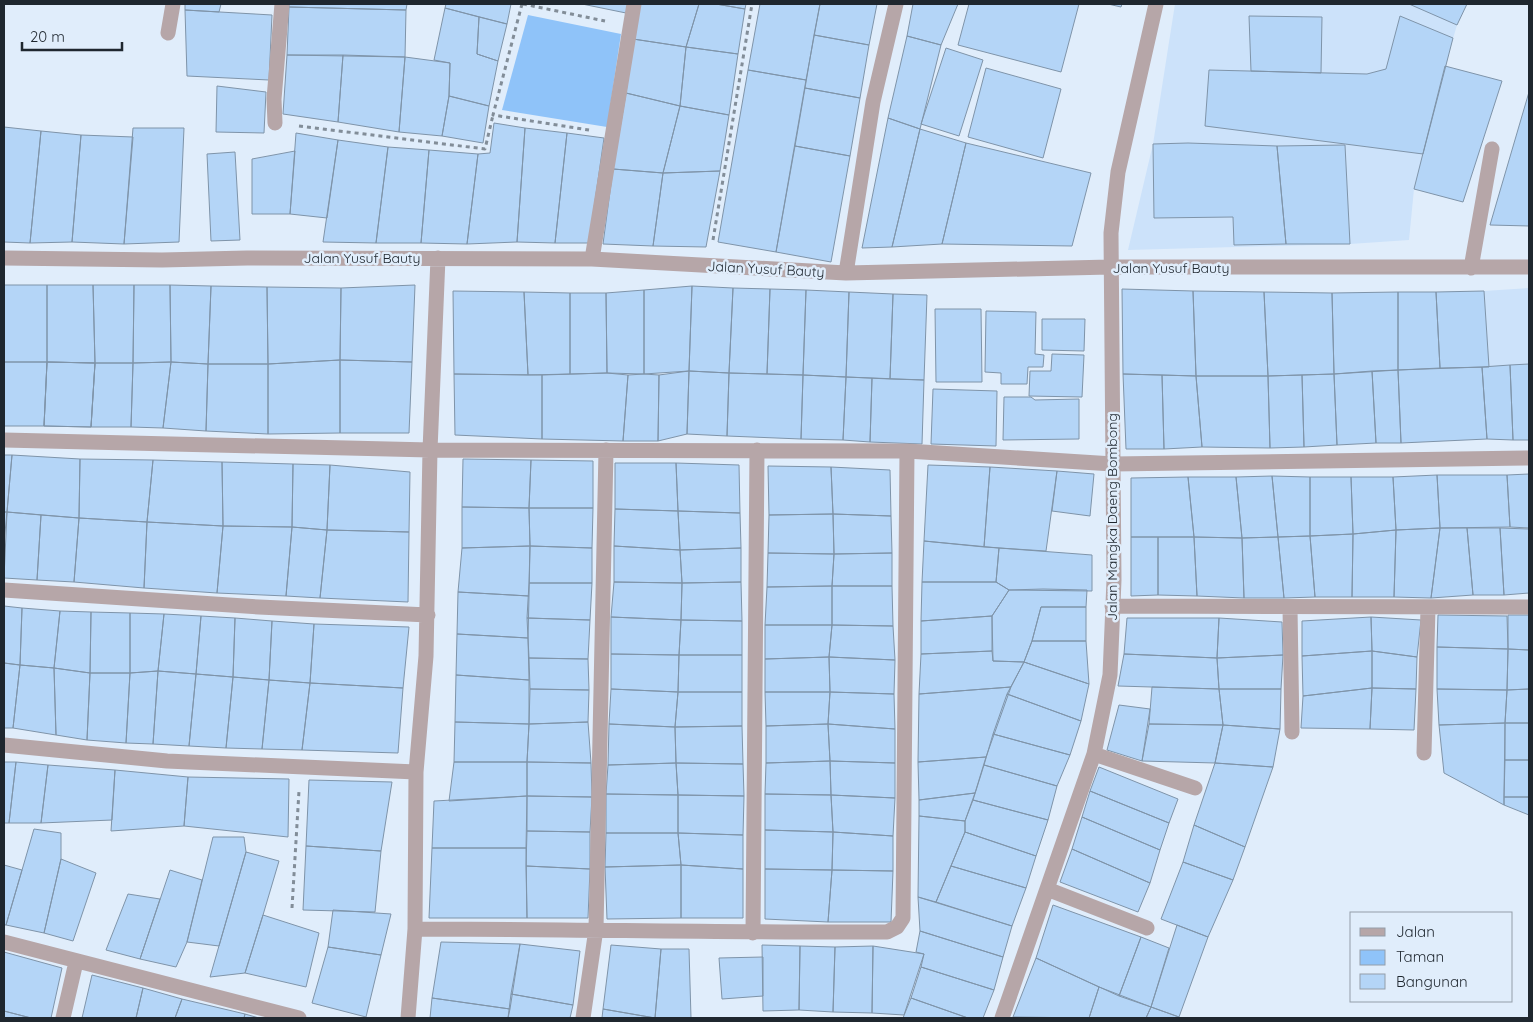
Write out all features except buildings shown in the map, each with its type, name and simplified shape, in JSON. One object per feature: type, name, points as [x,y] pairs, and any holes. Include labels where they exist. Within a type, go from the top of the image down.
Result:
[{"type":"street","points":[[168,33],[173,4]]},
{"type":"street","points":[[275,123],[274,99],[282,4]]},
{"type":"street","points":[[592,259],[634,4]]},
{"type":"street","points":[[846,273],[873,102],[896,4]]},
{"type":"street","name":"Jalan Mangka Daeng Bombong","points":[[1002,1018],[1094,754],[1110,675],[1114,580],[1110,268],[1118,172],[1156,4]]},
{"type":"street","points":[[1471,268],[1492,149]]},
{"type":"street","name":"Jalan Yusuf Bauty","points":[[4,258],[162,260],[247,258],[592,259],[846,273],[1110,268],[1529,267]]},
{"type":"street","points":[[408,1018],[415,929],[416,772],[428,615],[430,450],[438,258]]},
{"type":"street","points":[[4,440],[430,450],[907,451],[1112,464],[1529,458]]},
{"type":"street","points":[[583,1018],[596,928],[606,450]]},
{"type":"street","points":[[753,933],[757,450]]},
{"type":"street","points":[[415,929],[596,928],[753,933],[887,932],[897,927],[903,918],[907,451]]},
{"type":"street","points":[[4,590],[259,608],[428,615]]},
{"type":"street","points":[[1112,606],[1290,608],[1529,607]]},
{"type":"street","points":[[1290,608],[1292,732]]},
{"type":"street","points":[[1424,752],[1428,608]]},
{"type":"street","points":[[4,745],[137,758],[300,768],[416,772]]},
{"type":"street","points":[[1094,754],[1195,788]]},
{"type":"street","points":[[1047,889],[1147,928]]},
{"type":"street","points":[[4,942],[299,1018]]},
{"type":"street","points":[[63,1018],[76,962]]},
{"type":"path","points":[[275,123],[485,149],[523,4],[630,26]]},
{"type":"path","points":[[709,265],[752,4]]},
{"type":"path","points":[[493,115],[612,134]]},
{"type":"path","points":[[292,908],[300,768]]},
{"type":"shaded area","points":[[1175,4],[1467,4],[1457,25],[1445,66],[1414,189],[1409,240],[1350,244],[1128,250],[1153,144]]},
{"type":"shaded area","points":[[1529,288],[1529,364],[1489,367],[1484,291]]},
{"type":"green space","points":[[528,15],[621,34],[607,127],[502,110]]}]
